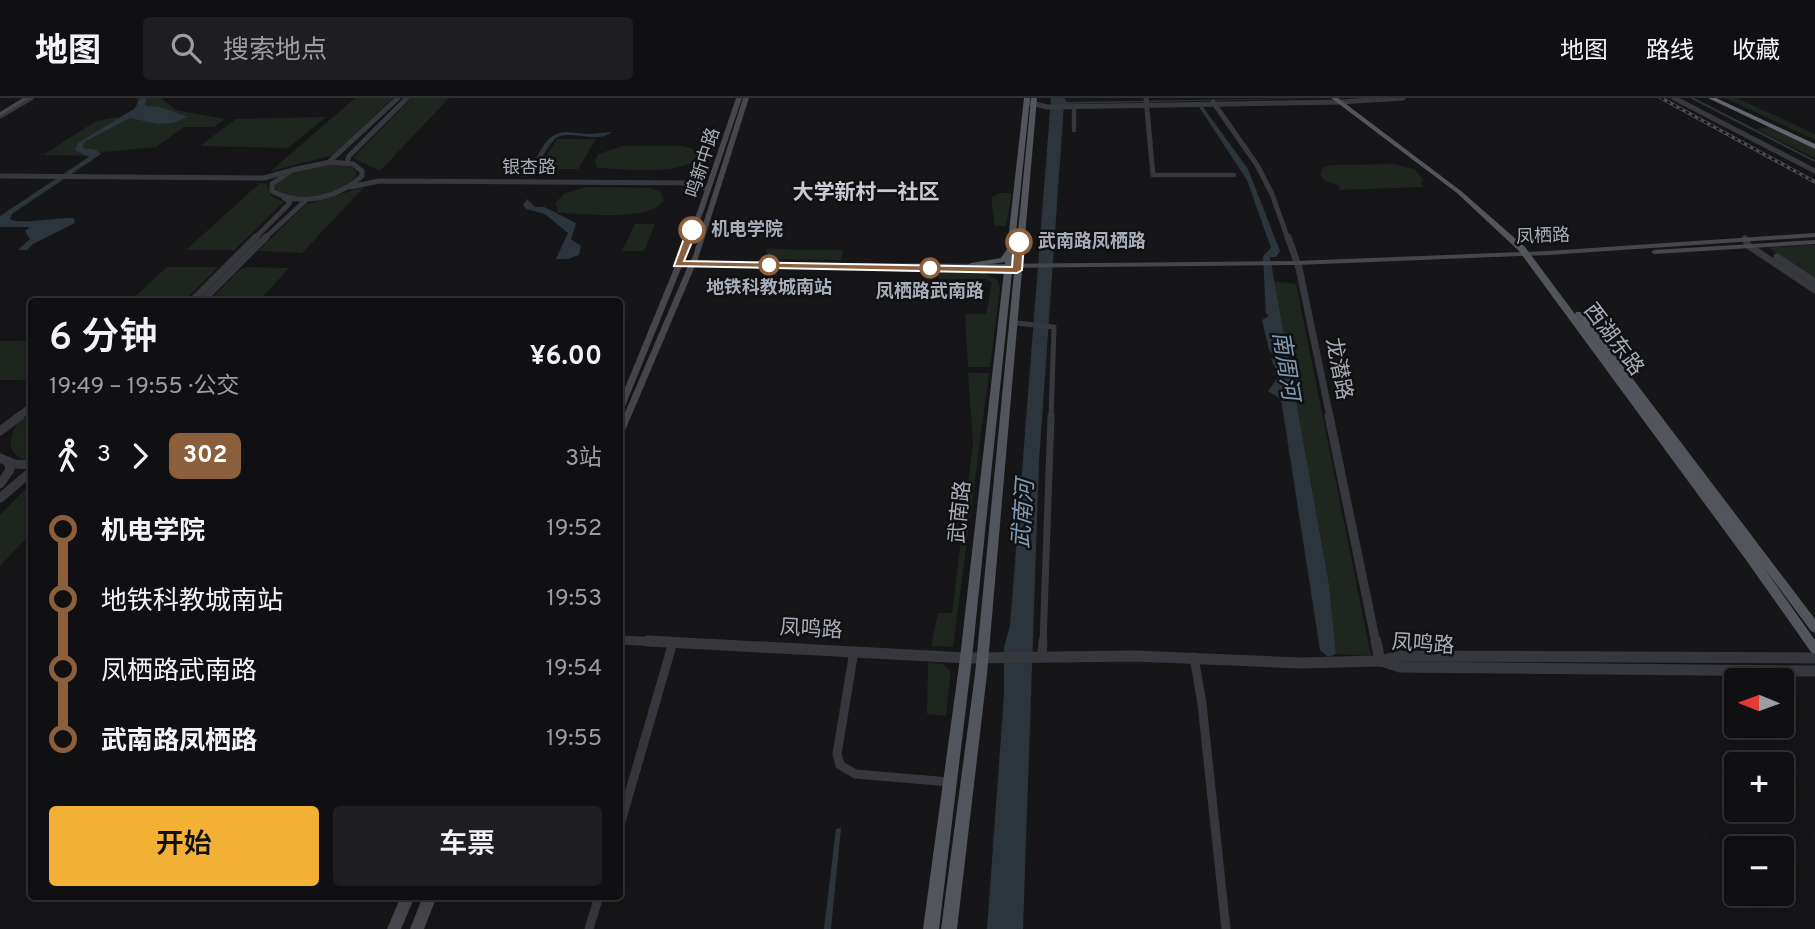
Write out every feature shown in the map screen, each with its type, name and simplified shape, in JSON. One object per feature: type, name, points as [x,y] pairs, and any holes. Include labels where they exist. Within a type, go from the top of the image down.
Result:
[{"type":"highway","points":[[1710,98],[1815,145]]},
{"type":"highway","points":[[1719,98],[1815,145]]},
{"type":"main road","points":[[0,113],[25,98]]},
{"type":"main road","name":"鸣新中路","points":[[623,400],[707,189],[739,98]]},
{"type":"main road","name":"鸣新中路","points":[[623,426],[692,263],[746,98]]},
{"type":"main road","name":"西湖东路","points":[[1340,100],[1459,192],[1531,256],[1815,628]]},
{"type":"main road","name":"武南路","points":[[1018,267],[1009,249],[1034,102]]},
{"type":"main road","name":"武南路","points":[[949,929],[982,657],[1034,102]]},
{"type":"main road","name":"凤栖路","points":[[1018,267],[1261,266],[1531,256],[1747,243],[1815,235]]},
{"type":"main road","name":"凤栖路","points":[[1747,243],[1759,246],[1815,242]]},
{"type":"main road","points":[[971,267],[1004,260],[1009,249]]},
{"type":"main road","name":"西湖东路","points":[[1531,256],[1815,649]]},
{"type":"main road","points":[[678,264],[1018,267]]},
{"type":"main road","points":[[971,267],[999,274],[1005,287]]},
{"type":"main road","name":"武南路","points":[[931,929],[966,658],[1005,287],[1018,267]]},
{"type":"main road","points":[[394,929],[406,900]]},
{"type":"main road","points":[[417,929],[428,900]]},
{"type":"street","points":[[69,178],[264,178],[338,156],[398,98]]},
{"type":"street","points":[[347,163],[349,156],[407,98]]},
{"type":"street","points":[[1340,100],[1372,98]]},
{"type":"street","points":[[1034,102],[1070,106],[1147,101],[1213,103],[1404,98]]},
{"type":"street","points":[[1676,98],[1815,170]]},
{"type":"street","points":[[1147,101],[1153,175],[1234,175]]},
{"type":"street","name":"龙潜路","points":[[1213,103],[1257,165],[1272,194],[1297,265],[1380,661]]},
{"type":"street","points":[[1070,106],[1074,130]]},
{"type":"street","points":[[205,298],[297,206],[349,187],[362,176],[359,167],[347,163],[325,162]]},
{"type":"street","points":[[271,188],[275,180],[289,171]]},
{"type":"street","name":"银杏路","points":[[362,176],[384,179],[695,181],[712,175]]},
{"type":"street","points":[[0,177],[260,180],[271,184],[271,188],[290,202],[195,298]]},
{"type":"street","name":"银杏路","points":[[349,187],[369,181],[418,181],[694,184],[707,189]]},
{"type":"street","points":[[282,197],[320,197]]},
{"type":"street","points":[[1747,243],[1815,290]]},
{"type":"street","points":[[1759,246],[1815,282]]},
{"type":"street","points":[[1014,323],[1054,327],[1039,658]]},
{"type":"street","points":[[0,429],[28,409]]},
{"type":"street","points":[[4,460],[28,464]]},
{"type":"street","points":[[0,484],[10,470],[4,460]]},
{"type":"street","points":[[0,498],[28,474]]},
{"type":"street","name":"凤鸣路","points":[[623,640],[966,658],[1135,656],[1299,663],[1380,661],[1399,656],[1815,658]]},
{"type":"street","points":[[623,815],[673,642]]},
{"type":"street","points":[[854,651],[837,754],[838,763],[844,770],[855,774],[950,782]]},
{"type":"street","points":[[1194,657],[1202,704],[1226,929]]},
{"type":"street","name":"凤鸣路","points":[[1380,661],[1400,667],[1815,671]]},
{"type":"street","points":[[589,929],[598,900]]},
{"type":"shaded area","points":[[137,98],[161,98],[176,110],[225,119],[214,127],[184,127],[156,147],[93,153],[89,156],[43,155],[96,121],[117,117],[120,119],[144,103],[137,104]]},
{"type":"shaded area","points":[[355,98],[393,98],[334,155],[271,171]]},
{"type":"shaded area","points":[[411,98],[449,98],[380,171],[353,158]]},
{"type":"shaded area","points":[[1725,98],[1737,98],[1815,134],[1815,140]]},
{"type":"shaded area","points":[[326,117],[288,148],[200,146],[236,119]]},
{"type":"shaded area","points":[[1769,127],[1815,149],[1815,158],[1756,129]]},
{"type":"shaded area","points":[[557,139],[596,139],[578,169],[558,169],[555,174],[535,174]]},
{"type":"shaded area","points":[[623,146],[683,146],[693,149],[697,157],[690,163],[665,169],[597,168],[595,160],[598,154]]},
{"type":"shaded area","points":[[326,163],[348,165],[357,173],[352,181],[343,187],[319,195],[293,196],[275,188],[275,183],[289,173]]},
{"type":"shaded area","points":[[1393,164],[1414,169],[1423,179],[1421,184],[1425,187],[1339,190],[1339,186],[1324,180],[1320,174],[1323,168],[1331,165]]},
{"type":"shaded area","points":[[260,183],[266,184],[271,196],[284,202],[234,250],[186,250]]},
{"type":"shaded area","points":[[364,187],[302,253],[258,251],[305,205]]},
{"type":"shaded area","points":[[586,187],[650,188],[660,191],[664,200],[645,212],[631,214],[556,213],[558,210],[555,203],[565,193]]},
{"type":"shaded area","points":[[1000,193],[1012,193],[1006,226],[995,226],[991,198]]},
{"type":"shaded area","points":[[635,224],[655,224],[644,251],[622,251]]},
{"type":"shaded area","points":[[1815,245],[1815,278],[1770,249],[1770,247]]},
{"type":"shaded area","points":[[767,249],[843,250],[841,260],[765,259]]},
{"type":"shaded area","points":[[167,267],[218,267],[187,298],[133,298]]},
{"type":"shaded area","points":[[289,268],[262,298],[212,298],[240,269]]},
{"type":"shaded area","points":[[939,273],[984,273],[997,280],[1000,287],[990,367],[968,367],[965,314],[986,314],[992,282],[985,279],[939,279]]},
{"type":"shaded area","points":[[1274,281],[1296,284],[1371,656],[1336,654],[1329,584]]},
{"type":"shaded area","points":[[0,341],[28,341],[28,380],[0,380]]},
{"type":"shaded area","points":[[968,373],[989,373],[953,647],[931,646],[938,613],[952,613],[973,444]]},
{"type":"shaded area","points":[[28,412],[28,460],[15,454],[11,448],[13,433]]},
{"type":"shaded area","points":[[28,486],[28,536],[0,566],[0,515]]},
{"type":"shaded area","points":[[928,663],[943,664],[951,671],[946,716],[927,714]]},
{"type":"water","points":[[141,98],[146,98],[145,106],[160,107],[188,117],[173,123],[158,124],[130,118],[84,142],[83,148],[96,150],[101,154],[12,214],[10,219],[22,221],[74,218],[75,223],[33,244],[27,250],[18,250],[30,239],[25,231],[30,227],[0,227],[0,216],[89,157],[75,150],[78,143],[134,109]]},
{"type":"water","name":"武南河","points":[[1051,98],[1064,98],[1067,102],[1323,98],[1064,104],[1039,462],[1023,929],[987,929],[1004,695],[1004,647],[1010,626]]},
{"type":"water","name":"南周河","points":[[1199,107],[1203,107],[1248,169],[1280,251],[1276,257],[1270,257],[1329,584],[1336,654],[1328,657],[1320,650],[1281,399],[1268,391],[1279,376],[1271,359],[1276,357],[1269,350],[1262,320],[1269,316],[1266,313],[1263,256],[1271,248],[1247,180]]},
{"type":"water","points":[[567,132],[612,132],[598,137],[559,136],[530,176],[521,177],[532,166],[549,139]]},
{"type":"water","points":[[527,199],[535,207],[544,207],[576,223],[571,239],[581,246],[579,255],[556,259],[568,233],[545,214],[526,209],[523,205]]},
{"type":"water","points":[[841,828],[831,929],[824,929],[836,829]]},
{"type":"waterway","points":[[1692,98],[1815,161]]},
{"type":"railway","points":[[1661,98],[1815,182]]},
{"type":"bus line","name":"302","points":[[692,230],[678,264],[1017,270],[1019,242]]},
{"type":"place","name":"机电学院","points":[[692,230]]},
{"type":"place","name":"武南路凤栖路","points":[[1019,242]]},
{"type":"place","name":"地铁科教城南站","points":[[769,265]]},
{"type":"place","name":"凤栖路武南路","points":[[930,268]]},
{"type":"district","name":"大学新村一社区","points":[[866,193]]}]
